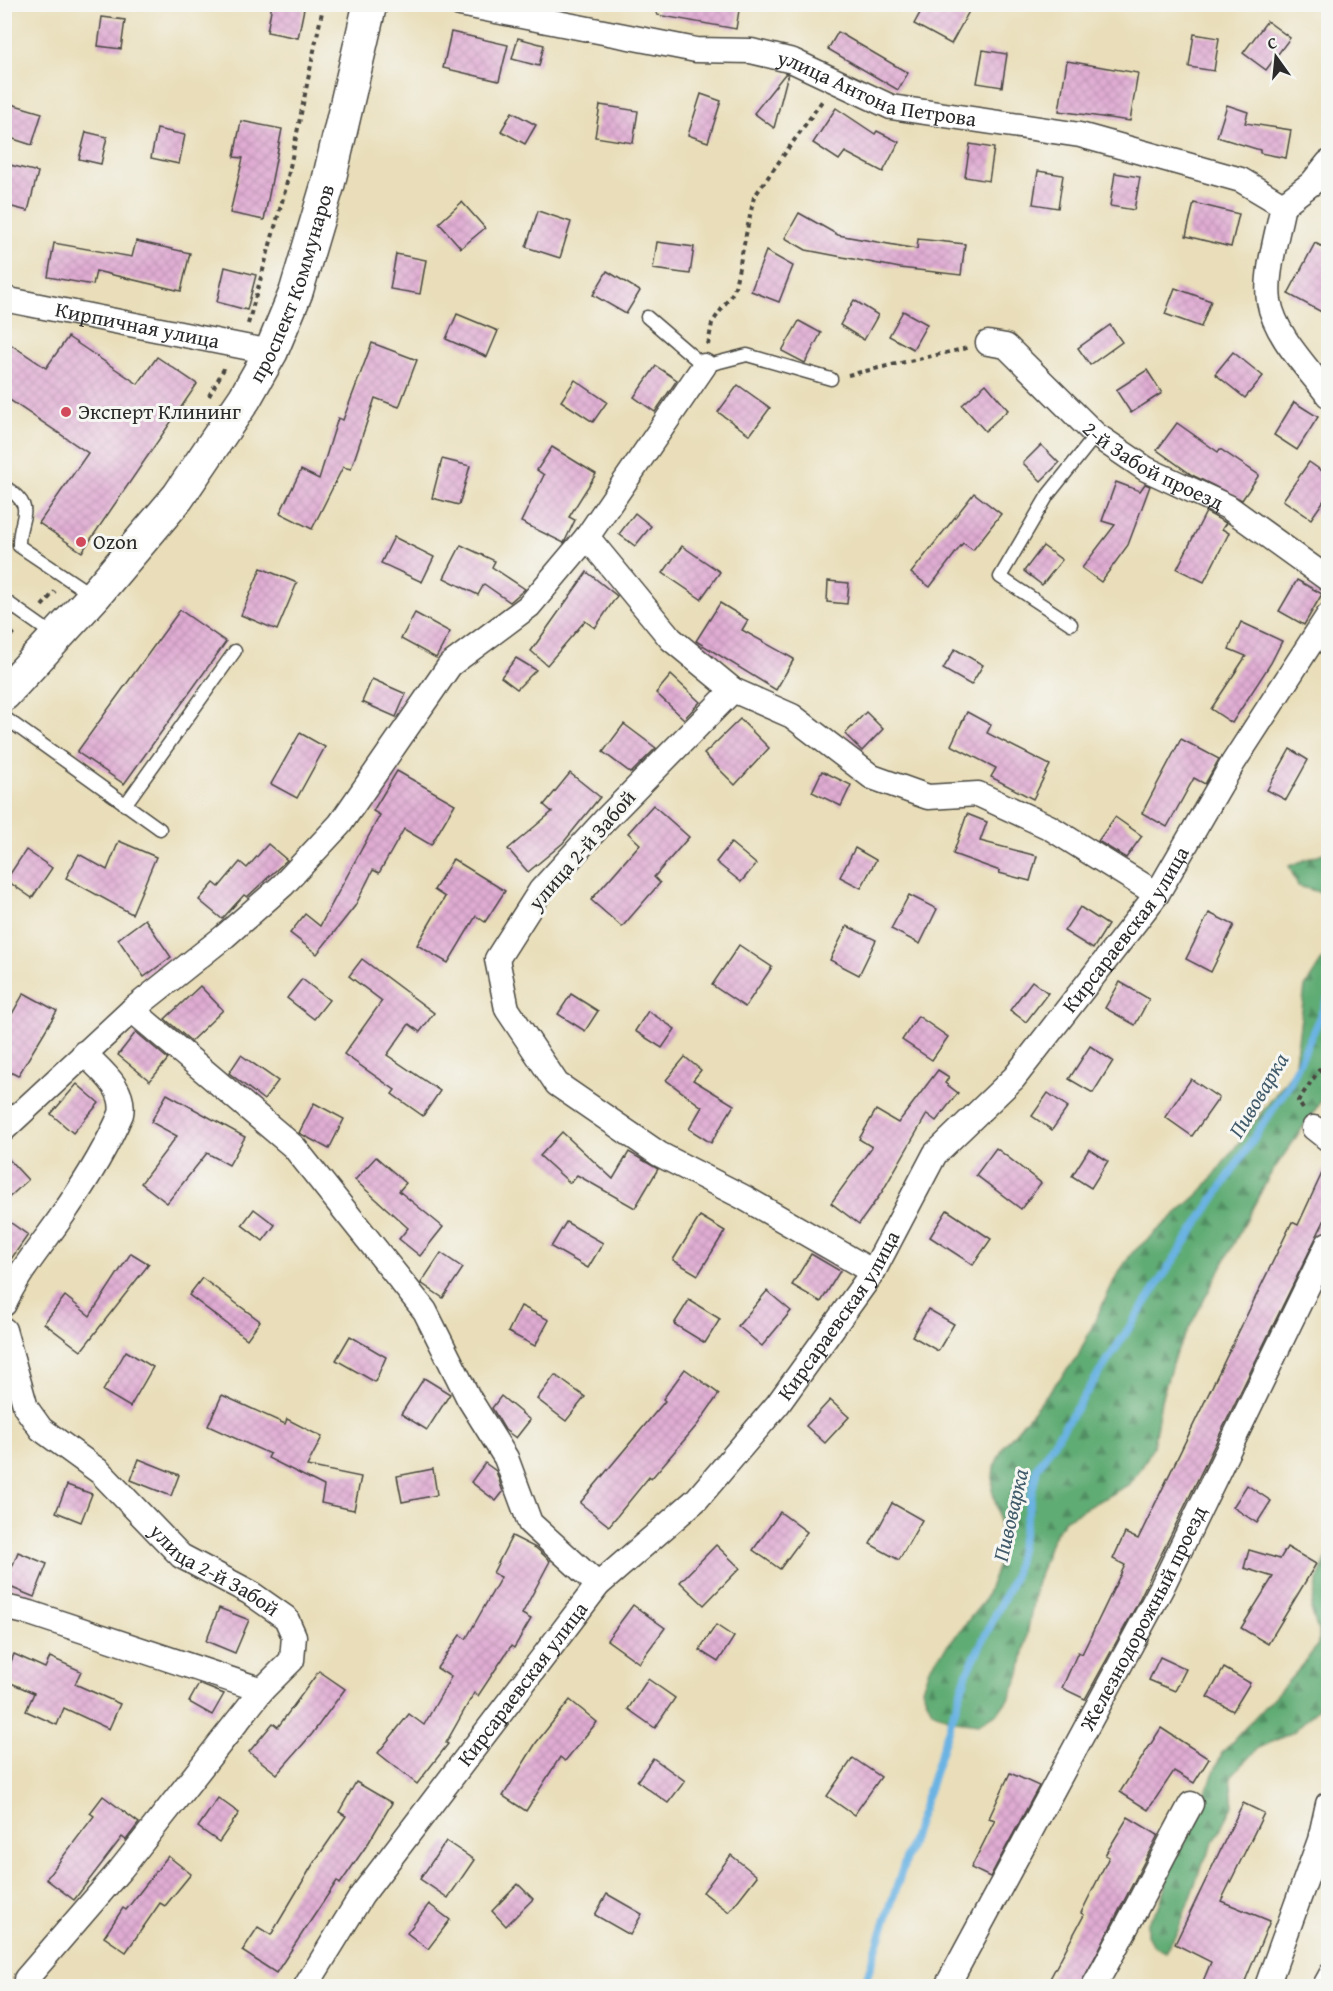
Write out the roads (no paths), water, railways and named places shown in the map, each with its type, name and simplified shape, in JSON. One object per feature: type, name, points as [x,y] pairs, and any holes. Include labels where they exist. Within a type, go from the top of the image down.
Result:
[{"type":"street","name":"проспект Коммунаров","points":[[4,694],[57,638],[178,497],[245,398],[271,352],[296,292],[328,184],[370,4]]},
{"type":"street","name":"улица Антона Петрова","points":[[460,4],[696,50],[751,51],[793,61],[891,107],[1080,135],[1241,180],[1283,204]]},
{"type":"street","points":[[1329,164],[1312,183],[1283,204],[1270,278],[1269,301],[1282,333],[1329,395]]},
{"type":"street","name":"Кирпичная улица","points":[[4,299],[271,352]]},
{"type":"street","name":"2-й Забой проезд","points":[[988,343],[1006,346],[1096,435],[1146,469],[1228,507],[1329,579]]},
{"type":"street","points":[[4,1129],[132,1010],[225,936],[283,885],[340,824],[450,665],[529,606],[587,537],[704,366]]},
{"type":"street","points":[[587,537],[671,639],[733,690],[792,716],[872,777],[928,797],[978,794],[1049,827],[1156,894]]},
{"type":"street","name":"Кирсараевская улица","points":[[306,1986],[369,1886],[598,1586],[697,1499],[778,1404],[873,1272],[934,1154],[1014,1078],[1156,894],[1233,763],[1328,616]]},
{"type":"street","name":"улица 2-й Забой","points":[[733,690],[604,821],[541,890],[497,959],[507,1009],[557,1084],[659,1154],[743,1197],[873,1272]]},
{"type":"street","points":[[132,1010],[294,1147],[425,1311],[468,1396],[506,1458],[530,1523],[598,1586]]},
{"type":"street","points":[[4,1304],[36,1250],[68,1208],[121,1114],[124,1102],[116,1087],[84,1053]]},
{"type":"street","name":"Железнодорожный проезд","points":[[947,1986],[1162,1587],[1329,1244]]},
{"type":"street","name":"улица 2-й Забой","points":[[4,1330],[26,1408],[42,1428],[100,1472],[181,1556],[249,1592],[286,1618],[294,1636],[292,1660],[262,1690],[121,1869],[21,1979]]},
{"type":"street","points":[[4,1607],[41,1617],[262,1690]]},
{"type":"street","points":[[1094,1986],[1123,1936],[1145,1888],[1191,1804]]},
{"type":"street","points":[[1267,1986],[1320,1840],[1329,1804]]},
{"type":"lane","points":[[648,317],[704,366],[747,355],[831,379]]},
{"type":"lane","points":[[1071,624],[1000,577],[1048,495],[1096,435]]},
{"type":"lane","points":[[4,486],[20,497],[23,505],[25,515],[18,535],[19,546],[94,596]]},
{"type":"lane","points":[[4,600],[57,638]]},
{"type":"lane","points":[[125,805],[235,651]]},
{"type":"lane","points":[[4,717],[160,829]]},
{"type":"lane","points":[[1318,1986],[1329,1968]]},
{"type":"waterway","name":"Пивоварка","points":[[864,1986],[967,1673],[1014,1577],[1037,1468],[1290,1083],[1328,999]]},
{"type":"place","name":"Эксперт Клининг","points":[[66,412]]},
{"type":"place","name":"Ozon","points":[[81,542]]}]
